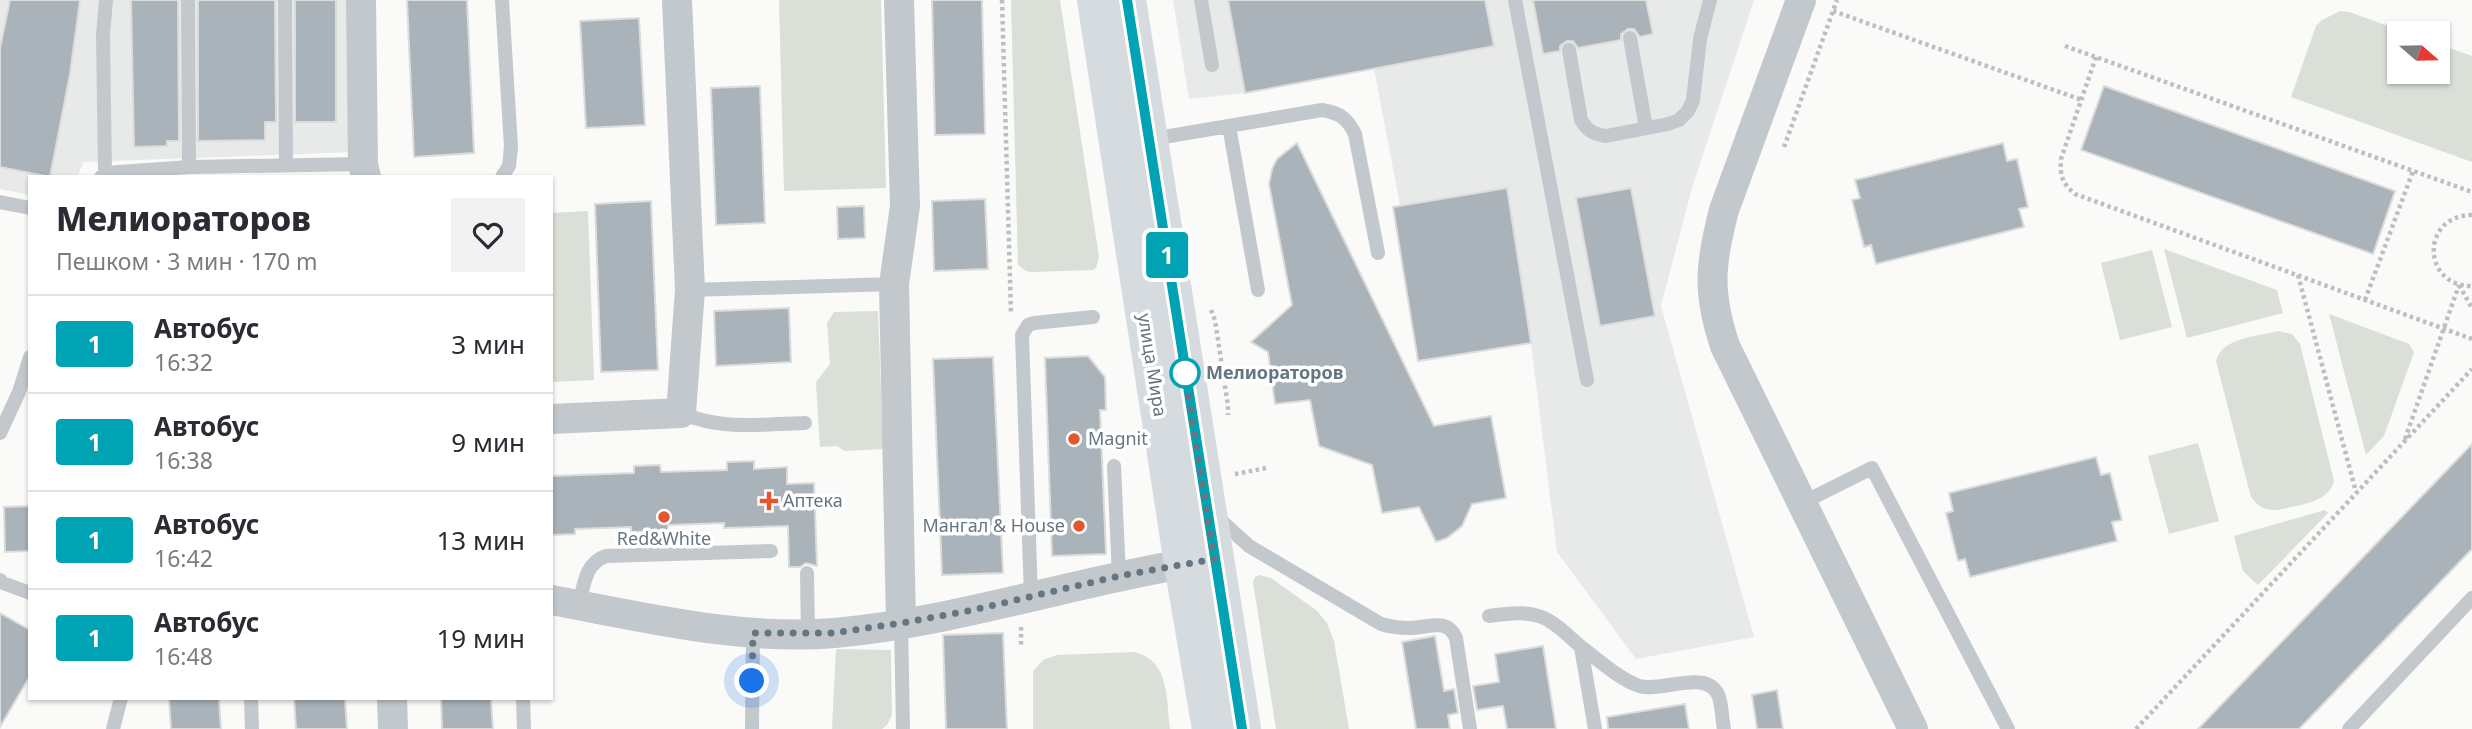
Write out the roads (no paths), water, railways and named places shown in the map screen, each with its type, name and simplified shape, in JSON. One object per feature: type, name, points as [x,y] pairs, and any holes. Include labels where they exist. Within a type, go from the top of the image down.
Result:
[{"type":"main road","name":"улица Мира","points":[[1096,0],[1198,561],[1242,729]]},
{"type":"main road","name":"улица Мира","points":[[1127,0],[1204,499],[1198,561],[1211,729]]},
{"type":"street","points":[[361,0],[364,170]]},
{"type":"street","points":[[553,419],[681,413],[690,290],[677,0]]},
{"type":"street","points":[[898,0],[905,206],[894,284],[901,623]]},
{"type":"street","points":[[1801,0],[1724,210],[1715,243],[1712,299],[1724,346],[1913,729]]},
{"type":"street","points":[[565,602],[753,633],[834,633],[901,623],[1198,561]]},
{"type":"street","points":[[392,700],[393,729]]},
{"type":"lane","points":[[106,0],[103,34],[103,175],[189,167],[208,172],[286,164],[364,170]]},
{"type":"lane","points":[[188,0],[189,167]]},
{"type":"lane","points":[[285,0],[286,164]]},
{"type":"lane","points":[[502,0],[511,147],[509,166],[503,175]]},
{"type":"lane","points":[[1201,0],[1212,65]]},
{"type":"lane","points":[[1515,0],[1587,380]]},
{"type":"lane","points":[[1569,50],[1581,120],[1594,134],[1606,136],[1678,120],[1688,111],[1693,100],[1700,39],[1710,0]]},
{"type":"lane","points":[[1630,38],[1646,128]]},
{"type":"lane","points":[[1149,139],[1322,110],[1337,113],[1347,119],[1355,134],[1378,253]]},
{"type":"lane","points":[[1229,126],[1258,290]]},
{"type":"lane","points":[[0,202],[28,208]]},
{"type":"lane","points":[[690,290],[894,284]]},
{"type":"lane","points":[[1031,596],[1022,335],[1028,326],[1034,323],[1093,317]]},
{"type":"lane","points":[[0,433],[19,392],[28,363]]},
{"type":"lane","points":[[681,413],[723,426],[805,423]]},
{"type":"lane","points":[[1114,466],[1119,576]]},
{"type":"lane","points":[[1802,503],[1872,468],[2008,729]]},
{"type":"lane","points":[[1204,499],[1229,530],[1249,546],[1369,617],[1395,628],[1438,624],[1453,631],[1471,729]]},
{"type":"lane","points":[[565,602],[593,562],[606,556],[771,551]]},
{"type":"lane","points":[[807,573],[808,634]]},
{"type":"lane","points":[[0,580],[28,592]]},
{"type":"lane","points":[[2349,729],[2472,598]]},
{"type":"lane","points":[[1489,616],[1516,612],[1544,616],[1581,647],[1641,687],[1705,683],[1713,688],[1718,697],[1724,729]]},
{"type":"lane","points":[[901,623],[903,729]]},
{"type":"lane","points":[[752,729],[753,633]]},
{"type":"lane","points":[[1581,647],[1595,729]]},
{"type":"lane","points":[[113,729],[120,700]]},
{"type":"lane","points":[[251,700],[252,729]]},
{"type":"lane","points":[[523,700],[524,729]]},
{"type":"place","name":"Мелиораторов","points":[[1185,373]]},
{"type":"place","name":"Magnit","points":[[1074,439]]},
{"type":"place","name":"Аптека","points":[[769,501]]},
{"type":"place","name":"Red&White","points":[[664,517]]},
{"type":"place","name":"Мангал & House","points":[[1079,526]]}]
